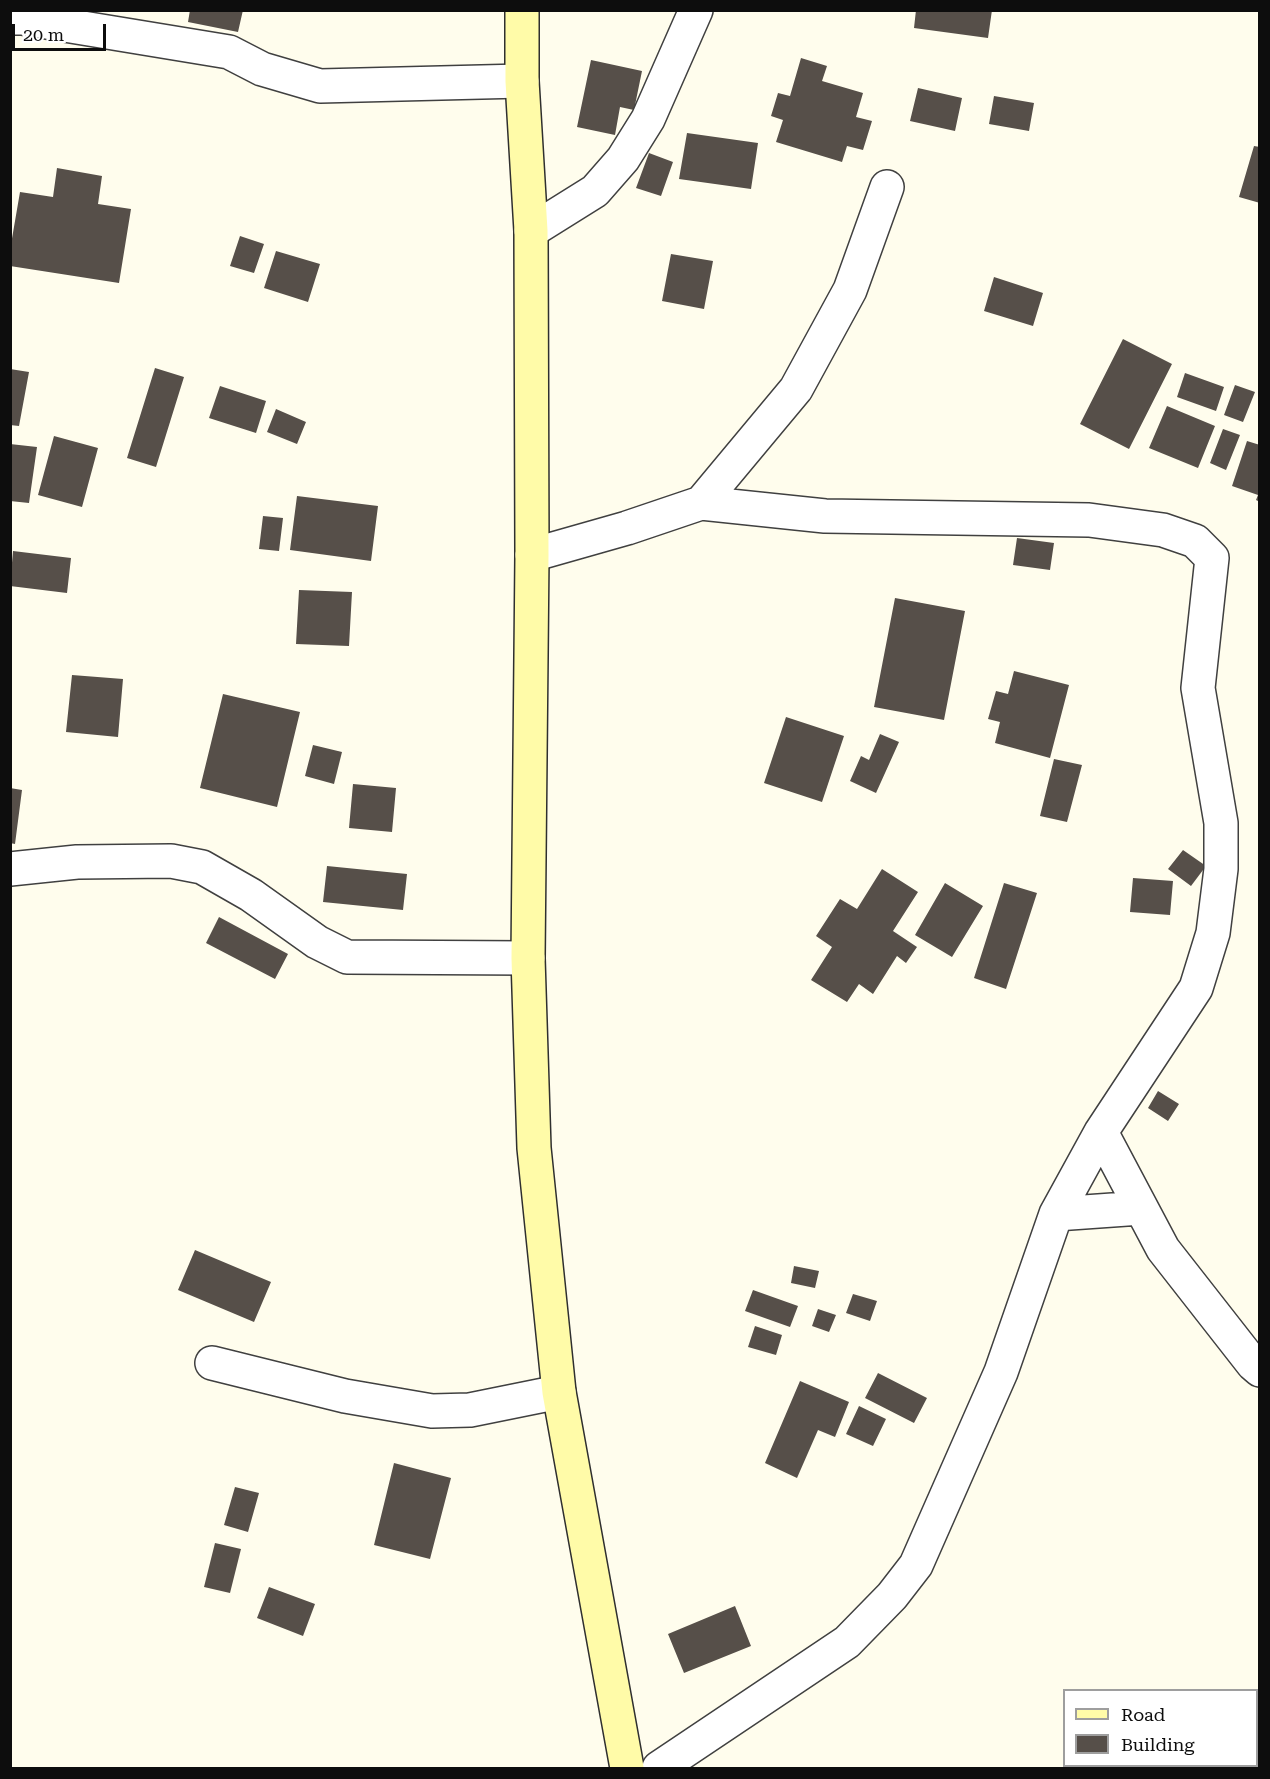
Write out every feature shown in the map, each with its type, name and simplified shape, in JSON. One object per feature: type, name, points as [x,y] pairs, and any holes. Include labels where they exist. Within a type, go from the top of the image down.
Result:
[{"type":"street","points":[[522,10],[522,81],[531,231],[528,957],[534,1148],[560,1392],[627,1768]]},
{"type":"street","points":[[531,231],[595,191],[623,159],[648,119],[696,10]]},
{"type":"street","points":[[10,18],[22,18],[229,52],[262,69],[320,86],[522,81]]},
{"type":"street","points":[[701,502],[796,389],[850,290],[886,187]]},
{"type":"street","points":[[531,555],[627,528],[701,502],[825,516],[1089,520],[1163,530],[1195,541],[1212,558],[1198,688],[1221,823],[1221,869],[1213,933],[1196,988],[1101,1132],[1056,1214],[1001,1372],[916,1565],[892,1596],[847,1642],[659,1768]]},
{"type":"street","points":[[10,869],[77,862],[171,861],[202,867],[251,895],[317,942],[347,957],[528,957]]},
{"type":"street","points":[[1101,1132],[1163,1249],[1260,1370]]},
{"type":"street","points":[[1056,1214],[1141,1208]]},
{"type":"street","points":[[212,1363],[345,1396],[432,1411],[470,1410],[560,1392]]},
{"type":"building","points":[[190,10],[243,10],[238,32],[188,22]]},
{"type":"building","points":[[916,10],[992,10],[988,38],[914,28]]},
{"type":"building","points":[[801,58],[827,66],[822,81],[863,93],[856,117],[872,121],[863,150],[847,146],[842,162],[776,142],[783,120],[771,116],[778,93],[790,96]]},
{"type":"building","points":[[591,60],[642,71],[634,110],[620,107],[615,135],[577,127]]},
{"type":"building","points":[[918,88],[962,98],[955,131],[910,121]]},
{"type":"building","points":[[994,96],[1034,103],[1029,131],[989,124]]},
{"type":"building","points":[[687,133],[758,143],[751,189],[679,179]]},
{"type":"building","points":[[1254,146],[1260,147],[1260,203],[1239,197]]},
{"type":"building","points":[[649,153],[673,162],[661,196],[636,188]]},
{"type":"building","points":[[57,168],[102,176],[98,204],[131,209],[119,283],[10,266],[10,250],[20,192],[53,197]]},
{"type":"building","points":[[240,236],[264,244],[254,273],[230,266]]},
{"type":"building","points":[[276,251],[320,264],[308,302],[264,288]]},
{"type":"building","points":[[671,254],[713,261],[704,309],[662,301]]},
{"type":"building","points":[[994,277],[1043,293],[1033,326],[984,311]]},
{"type":"building","points":[[1123,339],[1172,364],[1129,449],[1080,424]]},
{"type":"building","points":[[155,368],[184,377],[156,467],[127,458]]},
{"type":"building","points":[[10,369],[29,372],[19,426],[10,425]]},
{"type":"building","points":[[1185,373],[1224,387],[1216,411],[1177,397]]},
{"type":"building","points":[[1235,385],[1255,392],[1243,422],[1224,415]]},
{"type":"building","points":[[220,386],[266,401],[256,433],[209,418]]},
{"type":"building","points":[[1167,406],[1215,426],[1198,468],[1149,448]]},
{"type":"building","points":[[276,409],[306,422],[297,444],[267,432]]},
{"type":"building","points":[[1223,429],[1240,435],[1226,470],[1210,463]]},
{"type":"building","points":[[54,436],[98,448],[82,507],[38,495]]},
{"type":"building","points":[[1247,441],[1260,445],[1260,502],[1256,500],[1258,495],[1232,486]]},
{"type":"building","points":[[10,444],[37,447],[29,503],[10,501]]},
{"type":"building","points":[[297,496],[378,506],[371,561],[290,550]]},
{"type":"building","points":[[263,516],[283,518],[279,551],[259,549]]},
{"type":"building","points":[[1017,538],[1054,543],[1050,570],[1013,565]]},
{"type":"building","points":[[13,551],[71,558],[67,593],[10,586]]},
{"type":"building","points":[[299,590],[352,592],[349,646],[296,644]]},
{"type":"building","points":[[895,598],[965,611],[944,720],[874,707]]},
{"type":"building","points":[[1014,671],[1069,685],[1050,758],[995,743],[1000,722],[988,719],[996,691],[1008,694]]},
{"type":"building","points":[[72,675],[123,679],[118,737],[66,732]]},
{"type":"building","points":[[223,694],[300,712],[277,807],[200,788]]},
{"type":"building","points":[[786,717],[844,736],[822,802],[764,783]]},
{"type":"building","points":[[880,734],[899,742],[876,793],[850,781],[861,756],[869,760]]},
{"type":"building","points":[[313,745],[342,752],[334,784],[305,776]]},
{"type":"building","points":[[1054,759],[1082,765],[1067,822],[1040,816]]},
{"type":"building","points":[[353,784],[396,788],[392,832],[349,828]]},
{"type":"building","points":[[10,788],[22,790],[15,844],[10,843]]},
{"type":"building","points":[[1183,850],[1206,866],[1191,886],[1168,869]]},
{"type":"building","points":[[327,866],[407,874],[403,910],[323,902]]},
{"type":"building","points":[[882,869],[918,892],[893,931],[917,947],[906,963],[897,956],[873,994],[859,984],[847,1002],[811,980],[832,947],[816,936],[840,899],[857,909]]},
{"type":"building","points":[[1133,878],[1173,881],[1170,915],[1130,912]]},
{"type":"building","points":[[945,883],[983,906],[952,957],[915,935]]},
{"type":"building","points":[[1004,883],[1037,893],[1006,989],[974,978]]},
{"type":"building","points":[[219,917],[288,954],[275,979],[206,943]]},
{"type":"building","points":[[1158,1091],[1179,1104],[1168,1121],[1148,1108]]},
{"type":"building","points":[[195,1250],[271,1282],[254,1322],[178,1290]]},
{"type":"building","points":[[794,1266],[819,1271],[815,1288],[791,1283]]},
{"type":"building","points":[[753,1290],[798,1306],[790,1327],[745,1311]]},
{"type":"building","points":[[853,1294],[877,1301],[870,1321],[846,1313]]},
{"type":"building","points":[[818,1309],[836,1315],[829,1332],[812,1326]]},
{"type":"building","points":[[755,1326],[782,1335],[776,1355],[748,1347]]},
{"type":"building","points":[[878,1373],[927,1398],[914,1423],[865,1398]]},
{"type":"building","points":[[800,1381],[849,1402],[835,1437],[818,1430],[797,1478],[765,1463]]},
{"type":"building","points":[[859,1406],[886,1419],[873,1446],[846,1434]]},
{"type":"building","points":[[394,1463],[451,1478],[430,1559],[374,1545]]},
{"type":"building","points":[[235,1487],[259,1493],[248,1532],[224,1525]]},
{"type":"building","points":[[215,1543],[241,1549],[230,1593],[204,1587]]},
{"type":"building","points":[[269,1587],[315,1604],[303,1636],[257,1618]]},
{"type":"building","points":[[735,1606],[751,1646],[684,1673],[668,1634]]}]
